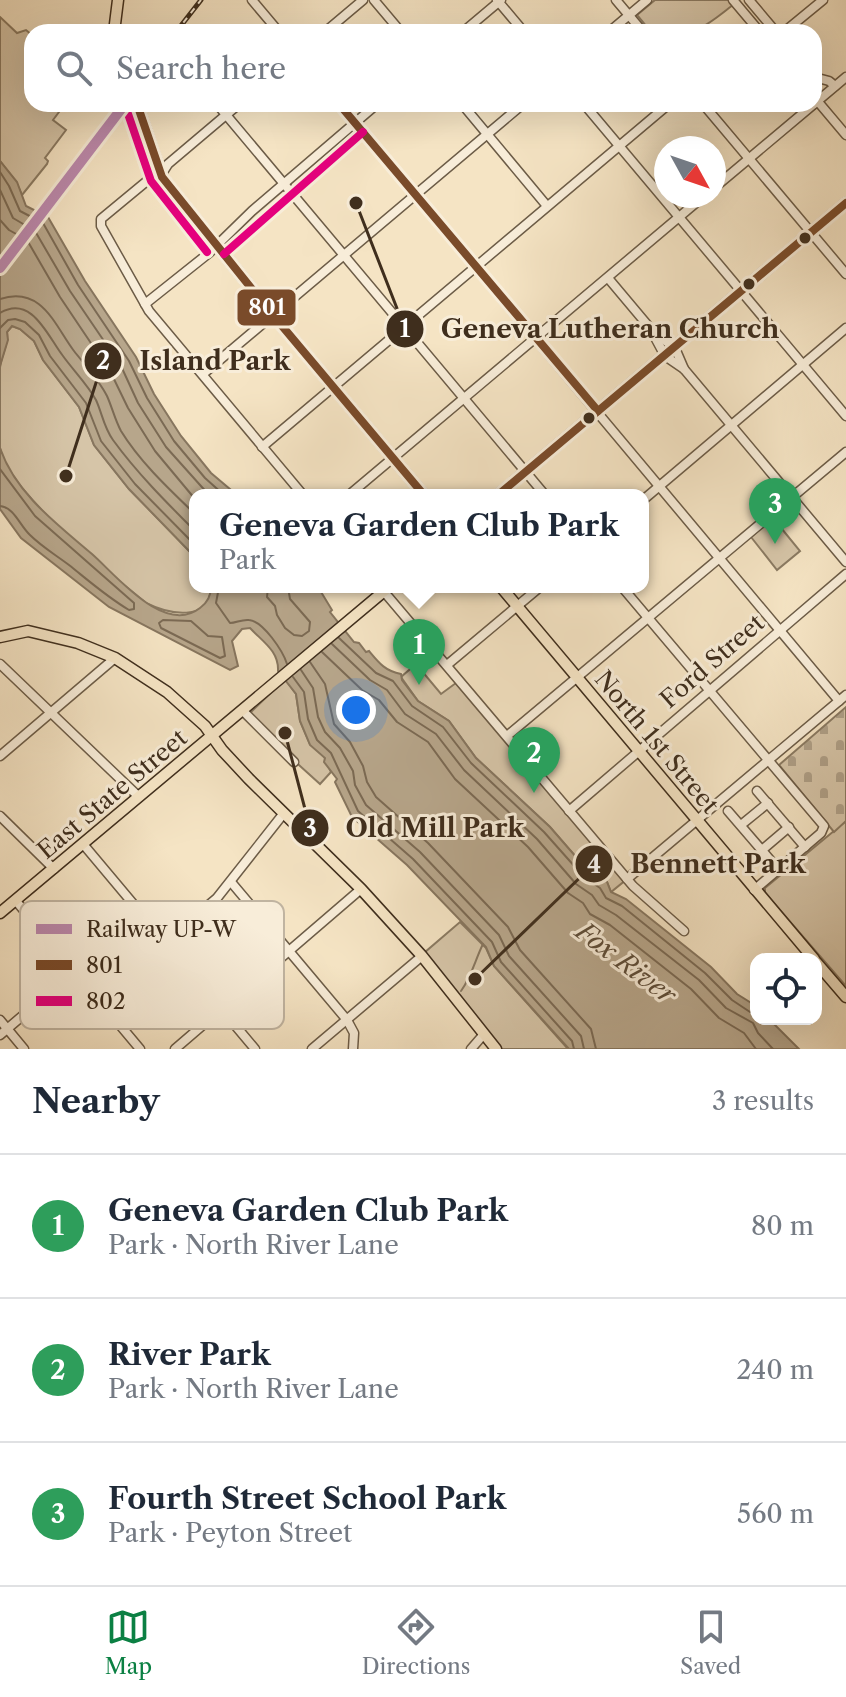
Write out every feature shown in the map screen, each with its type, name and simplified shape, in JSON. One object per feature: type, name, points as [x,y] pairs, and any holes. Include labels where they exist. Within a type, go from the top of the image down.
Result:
[{"type":"main road","points":[[115,24],[118,0]]},
{"type":"main road","points":[[140,112],[162,169],[216,245],[419,489]]},
{"type":"main road","points":[[505,489],[846,203]]},
{"type":"main road","name":"East State Street","points":[[0,913],[253,703],[379,593]]},
{"type":"main road","name":"North 1st Street","points":[[506,593],[809,953]]},
{"type":"main road","points":[[0,634],[11,629],[78,643],[115,658],[167,692],[205,726],[249,779],[361,889],[422,956],[496,1049]]},
{"type":"main road","name":"North 1st Street","points":[[822,968],[846,997]]},
{"type":"street","points":[[252,0],[272,24]]},
{"type":"street","points":[[334,24],[363,0]]},
{"type":"street","points":[[374,0],[394,24]]},
{"type":"street","points":[[616,0],[636,24]]},
{"type":"street","points":[[618,24],[647,0]]},
{"type":"street","points":[[733,0],[752,24]]},
{"type":"street","points":[[749,0],[769,24]]},
{"type":"street","points":[[794,24],[823,0]]},
{"type":"street","points":[[472,24],[499,1],[518,24]]},
{"type":"street","points":[[822,96],[846,77]]},
{"type":"street","points":[[822,79],[835,86]]},
{"type":"street","points":[[822,109],[846,135]]},
{"type":"street","points":[[224,112],[540,489]]},
{"type":"street","points":[[230,112],[101,219],[101,226],[145,304],[298,489]]},
{"type":"street","points":[[346,112],[780,629],[843,698],[627,879]]},
{"type":"street","points":[[145,304],[368,112]]},
{"type":"street","points":[[469,112],[547,206]]},
{"type":"street","points":[[203,374],[513,112]]},
{"type":"street","points":[[591,112],[846,416]]},
{"type":"street","points":[[262,447],[659,112]]},
{"type":"street","points":[[710,112],[846,274]]},
{"type":"street","points":[[726,178],[802,112]]},
{"type":"street","points":[[356,489],[690,208]]},
{"type":"street","points":[[608,278],[650,328],[675,348],[684,369]]},
{"type":"street","points":[[650,328],[665,356],[684,369],[846,562]]},
{"type":"street","points":[[649,495],[846,328]]},
{"type":"street","points":[[507,736],[846,452]]},
{"type":"street","name":"Ford Street","points":[[569,811],[846,574]]},
{"type":"street","points":[[388,593],[627,879],[684,931]]},
{"type":"street","points":[[447,665],[533,593]]},
{"type":"street","points":[[627,593],[824,830],[754,890]]},
{"type":"street","points":[[0,756],[115,658]]},
{"type":"street","points":[[0,664],[139,797]]},
{"type":"street","points":[[243,711],[294,762]]},
{"type":"street","points":[[757,791],[805,847]]},
{"type":"street","points":[[741,825],[768,803]]},
{"type":"street","points":[[728,811],[778,869]]},
{"type":"street","points":[[213,901],[284,813]]},
{"type":"street","points":[[0,816],[54,869]]},
{"type":"street","points":[[762,850],[789,827]]},
{"type":"street","points":[[83,844],[131,901]]},
{"type":"street","points":[[231,882],[247,901]]},
{"type":"street","points":[[284,958],[361,889]]},
{"type":"street","points":[[16,901],[20,906]]},
{"type":"street","points":[[284,944],[347,1020],[354,1033],[353,1049]]},
{"type":"street","points":[[312,1049],[422,956]]},
{"type":"street","points":[[4,1032],[20,1018]]},
{"type":"street","points":[[0,1020],[4,1032],[24,1049]]},
{"type":"street","points":[[124,1029],[140,1049]]},
{"type":"street","points":[[175,1049],[198,1029]]},
{"type":"street","points":[[238,1029],[255,1049]]},
{"type":"street","points":[[471,1049],[484,1034]]},
{"type":"green space","points":[[655,0],[729,0],[733,5],[706,24],[644,24],[637,15]]},
{"type":"green space","points":[[0,17],[17,33],[24,31],[24,112],[59,112],[53,120],[66,130],[45,158],[47,164],[22,195],[0,161]]},
{"type":"green space","points":[[12,326],[34,341],[43,360],[79,407],[94,445],[129,489],[189,551],[189,593],[210,593],[204,606],[186,613],[146,603],[62,531],[21,486],[7,466],[0,448],[0,368],[7,332]]},
{"type":"green space","points":[[773,518],[800,551],[777,570],[751,537]]},
{"type":"green space","points":[[416,664],[441,694],[460,680],[627,879],[611,892],[607,882],[589,872],[550,827],[476,758],[449,721],[418,701],[401,677]]},
{"type":"green space","points":[[285,679],[296,694],[300,721],[310,744],[323,754],[331,772],[320,784],[279,747],[249,714]]},
{"type":"green space","points":[[846,707],[846,821],[834,832],[779,765]]},
{"type":"green space","points":[[846,821],[846,986],[822,958],[822,953],[817,953],[765,893],[765,888]]},
{"type":"green space","points":[[460,922],[486,948],[494,966],[568,1049],[499,1049],[424,953]]},
{"type":"water","points":[[0,161],[17,182],[26,206],[48,217],[85,281],[136,357],[154,394],[181,436],[211,473],[230,489],[189,489],[189,551],[129,489],[94,445],[79,407],[43,360],[34,341],[20,329],[12,326],[7,332],[8,340],[0,366]]},
{"type":"water","name":"Fox River","points":[[0,448],[16,480],[39,507],[127,588],[156,609],[186,615],[205,604],[210,593],[322,593],[332,610],[330,612],[354,642],[359,643],[366,652],[369,651],[386,669],[401,674],[418,701],[449,721],[476,758],[550,827],[589,872],[607,882],[611,892],[626,899],[750,1002],[750,1025],[775,1025],[799,1049],[569,1049],[494,966],[486,947],[407,865],[352,817],[335,782],[337,779],[324,762],[325,758],[310,745],[300,721],[296,694],[278,671],[273,652],[250,628],[242,629],[232,641],[238,666],[230,670],[109,607],[21,538],[0,509]]},
{"type":"pier","points":[[38,207],[45,211],[0,269],[0,257]]},
{"type":"waterway","points":[[461,991],[483,944]]},
{"type":"railway","points":[[182,24],[201,0]]},
{"type":"railway","points":[[0,263],[115,112]]},
{"type":"rail line","name":"UP-W","points":[[0,268],[119,112]]},
{"type":"transit line","name":"802","points":[[127,112],[151,181],[207,252]]},
{"type":"transit line","name":"801","points":[[140,112],[162,177],[419,489]]},
{"type":"transit line","name":"801","points":[[346,112],[598,411]]},
{"type":"transit line","name":"802","points":[[224,254],[363,132]]},
{"type":"transit line","name":"801","points":[[505,489],[846,203]]},
{"type":"place","name":"Geneva Lutheran Church","points":[[356,203]]},
{"type":"place","name":"Island Park","points":[[66,476]]},
{"type":"place","name":"Fourth Street School Park","points":[[775,544]]},
{"type":"place","name":"Geneva Garden Club Park","points":[[419,685]]},
{"type":"place","name":"Old Mill Park","points":[[285,733]]},
{"type":"place","name":"River Park","points":[[534,793]]},
{"type":"place","name":"Bennett Park","points":[[475,979]]}]
